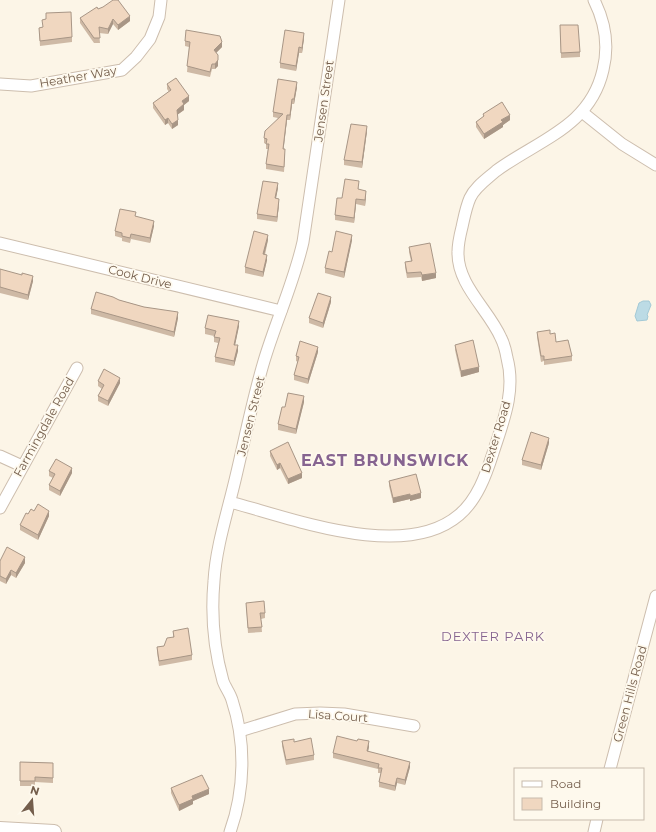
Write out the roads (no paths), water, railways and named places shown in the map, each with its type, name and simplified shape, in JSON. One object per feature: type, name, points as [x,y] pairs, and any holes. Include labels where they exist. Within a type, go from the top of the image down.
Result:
[{"type":"street","name":"Heather Way","points":[[0,84],[32,86],[122,70],[136,57],[150,39],[158,17],[161,0]]},
{"type":"street","name":"Jensen Street","points":[[230,832],[235,818],[242,776],[243,758],[240,732],[232,700],[224,682],[212,609],[214,579],[230,502],[264,362],[280,311],[298,266],[303,242],[339,0]]},
{"type":"street","name":"Dexter Road","points":[[230,502],[348,533],[399,537],[417,535],[439,526],[458,516],[469,505],[486,473],[508,407],[510,385],[508,362],[502,338],[468,287],[461,267],[458,253],[465,214],[470,197],[482,182],[502,167],[560,132],[582,112],[595,93],[605,63],[605,32],[594,0]]},
{"type":"street","points":[[582,112],[622,144],[656,165]]},
{"type":"street","name":"Cook Drive","points":[[0,243],[280,311]]},
{"type":"street","name":"Farmingdale Road","points":[[0,508],[76,368]]},
{"type":"street","points":[[0,456],[22,466]]},
{"type":"street","name":"Green Hills Road","points":[[610,768],[656,596]]},
{"type":"street","name":"Lisa Court","points":[[240,732],[295,714],[320,713],[371,718],[400,725],[414,726]]},
{"type":"street","points":[[594,832],[597,820]]},
{"type":"street","points":[[0,829],[54,832]]},
{"type":"water","points":[[649,301],[651,305],[647,315],[647,320],[637,321],[635,316],[639,303]]},
{"type":"district","name":"EAST BRUNSWICK","points":[[385,460]]},
{"type":"district","name":"DEXTER PARK","points":[[493,636]]}]
